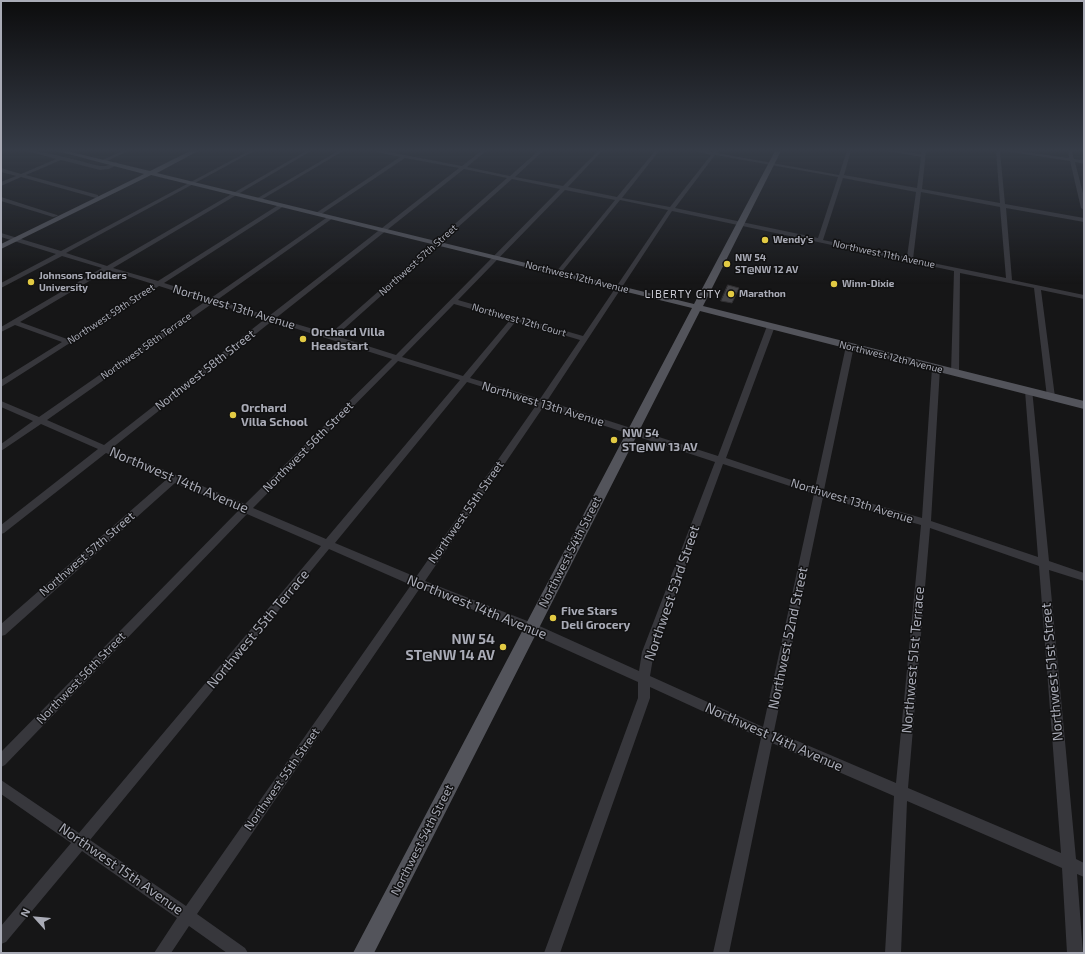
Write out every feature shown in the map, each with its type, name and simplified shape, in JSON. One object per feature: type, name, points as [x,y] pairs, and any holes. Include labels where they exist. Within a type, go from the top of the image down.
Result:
[{"type":"main road","points":[[1,247],[14,238],[96,196]]},
{"type":"main road","points":[[1,243],[100,196]]},
{"type":"main road","name":"Northwest 12th Avenue","points":[[246,196],[697,307],[1084,405]]},
{"type":"main road","name":"Northwest 54th Street","points":[[363,953],[755,196]]},
{"type":"street","points":[[1,286],[170,196]]},
{"type":"street","points":[[1,330],[232,196]]},
{"type":"street","points":[[259,199],[265,196]]},
{"type":"street","points":[[318,214],[345,196]]},
{"type":"street","name":"Northwest 58th Street","points":[[1,530],[427,196]]},
{"type":"street","name":"Northwest 57th Street","points":[[331,337],[490,196]]},
{"type":"street","name":"Northwest 56th Street","points":[[1,760],[246,509],[397,358],[555,196]]},
{"type":"street","name":"Northwest 11th Avenue","points":[[600,196],[671,209],[1084,297]]},
{"type":"street","points":[[558,273],[620,196]]},
{"type":"street","name":"Northwest 55th Street","points":[[162,953],[542,403],[681,196]]},
{"type":"street","points":[[820,241],[834,196]]},
{"type":"street","points":[[910,260],[918,196]]},
{"type":"street","points":[[950,196],[1084,220]]},
{"type":"street","points":[[1001,196],[1009,281]]},
{"type":"street","points":[[1081,196],[1084,208]]},
{"type":"street","points":[[1,199],[55,216]]},
{"type":"street","name":"Northwest 59th Street","points":[[1,384],[282,205]]},
{"type":"street","name":"Northwest 58th Terrace","points":[[1,448],[331,217]]},
{"type":"street","name":"Northwest 13th Avenue","points":[[1,234],[108,267],[210,301],[271,318],[542,403],[818,492],[926,523],[1042,564],[1084,577]]},
{"type":"street","points":[[954,373],[957,270]]},
{"type":"street","points":[[1037,287],[1051,397]]},
{"type":"street","name":"Northwest 12th Court","points":[[452,301],[514,320],[585,339]]},
{"type":"street","name":"Northwest 55th Terrace","points":[[1,937],[514,320]]},
{"type":"street","points":[[15,322],[68,342]]},
{"type":"street","name":"Northwest 53rd Street","points":[[552,953],[644,698],[644,678],[648,652],[771,326]]},
{"type":"street","name":"Northwest 52nd Street","points":[[721,953],[850,346]]},
{"type":"street","name":"Northwest 51st Terrace","points":[[893,953],[901,793],[926,523],[936,368]]},
{"type":"street","name":"Northwest 51st Street","points":[[1029,392],[1042,564],[1070,863],[1075,953]]},
{"type":"street","name":"Northwest 14th Avenue","points":[[1,404],[418,583],[531,628],[768,735],[1084,870]]},
{"type":"street","name":"Northwest 57th Street","points":[[1,631],[174,478]]},
{"type":"street","name":"Northwest 15th Avenue","points":[[1,786],[240,953]]},
{"type":"building","name":"Marathon","points":[[728,285],[739,288],[732,303],[721,301]]},
{"type":"place","name":"Wendy's","points":[[765,240]]},
{"type":"place","name":"NW 54 ST@NW 12 AV","points":[[727,264]]},
{"type":"place","name":"Johnsons Toddlers University","points":[[31,282]]},
{"type":"place","name":"Winn-Dixie","points":[[834,284]]},
{"type":"place","name":"Marathon","points":[[731,294]]},
{"type":"place","name":"Orchard Villa Headstart","points":[[303,339]]},
{"type":"place","name":"Orchard Villa School","points":[[233,415]]},
{"type":"place","name":"NW 54 ST@NW 13 AV","points":[[614,440]]},
{"type":"place","name":"Five Stars Deli Grocery","points":[[553,618]]},
{"type":"place","name":"NW 54 ST@NW 14 AV","points":[[503,647]]},
{"type":"district","name":"LIBERTY CITY","points":[[683,294]]}]
